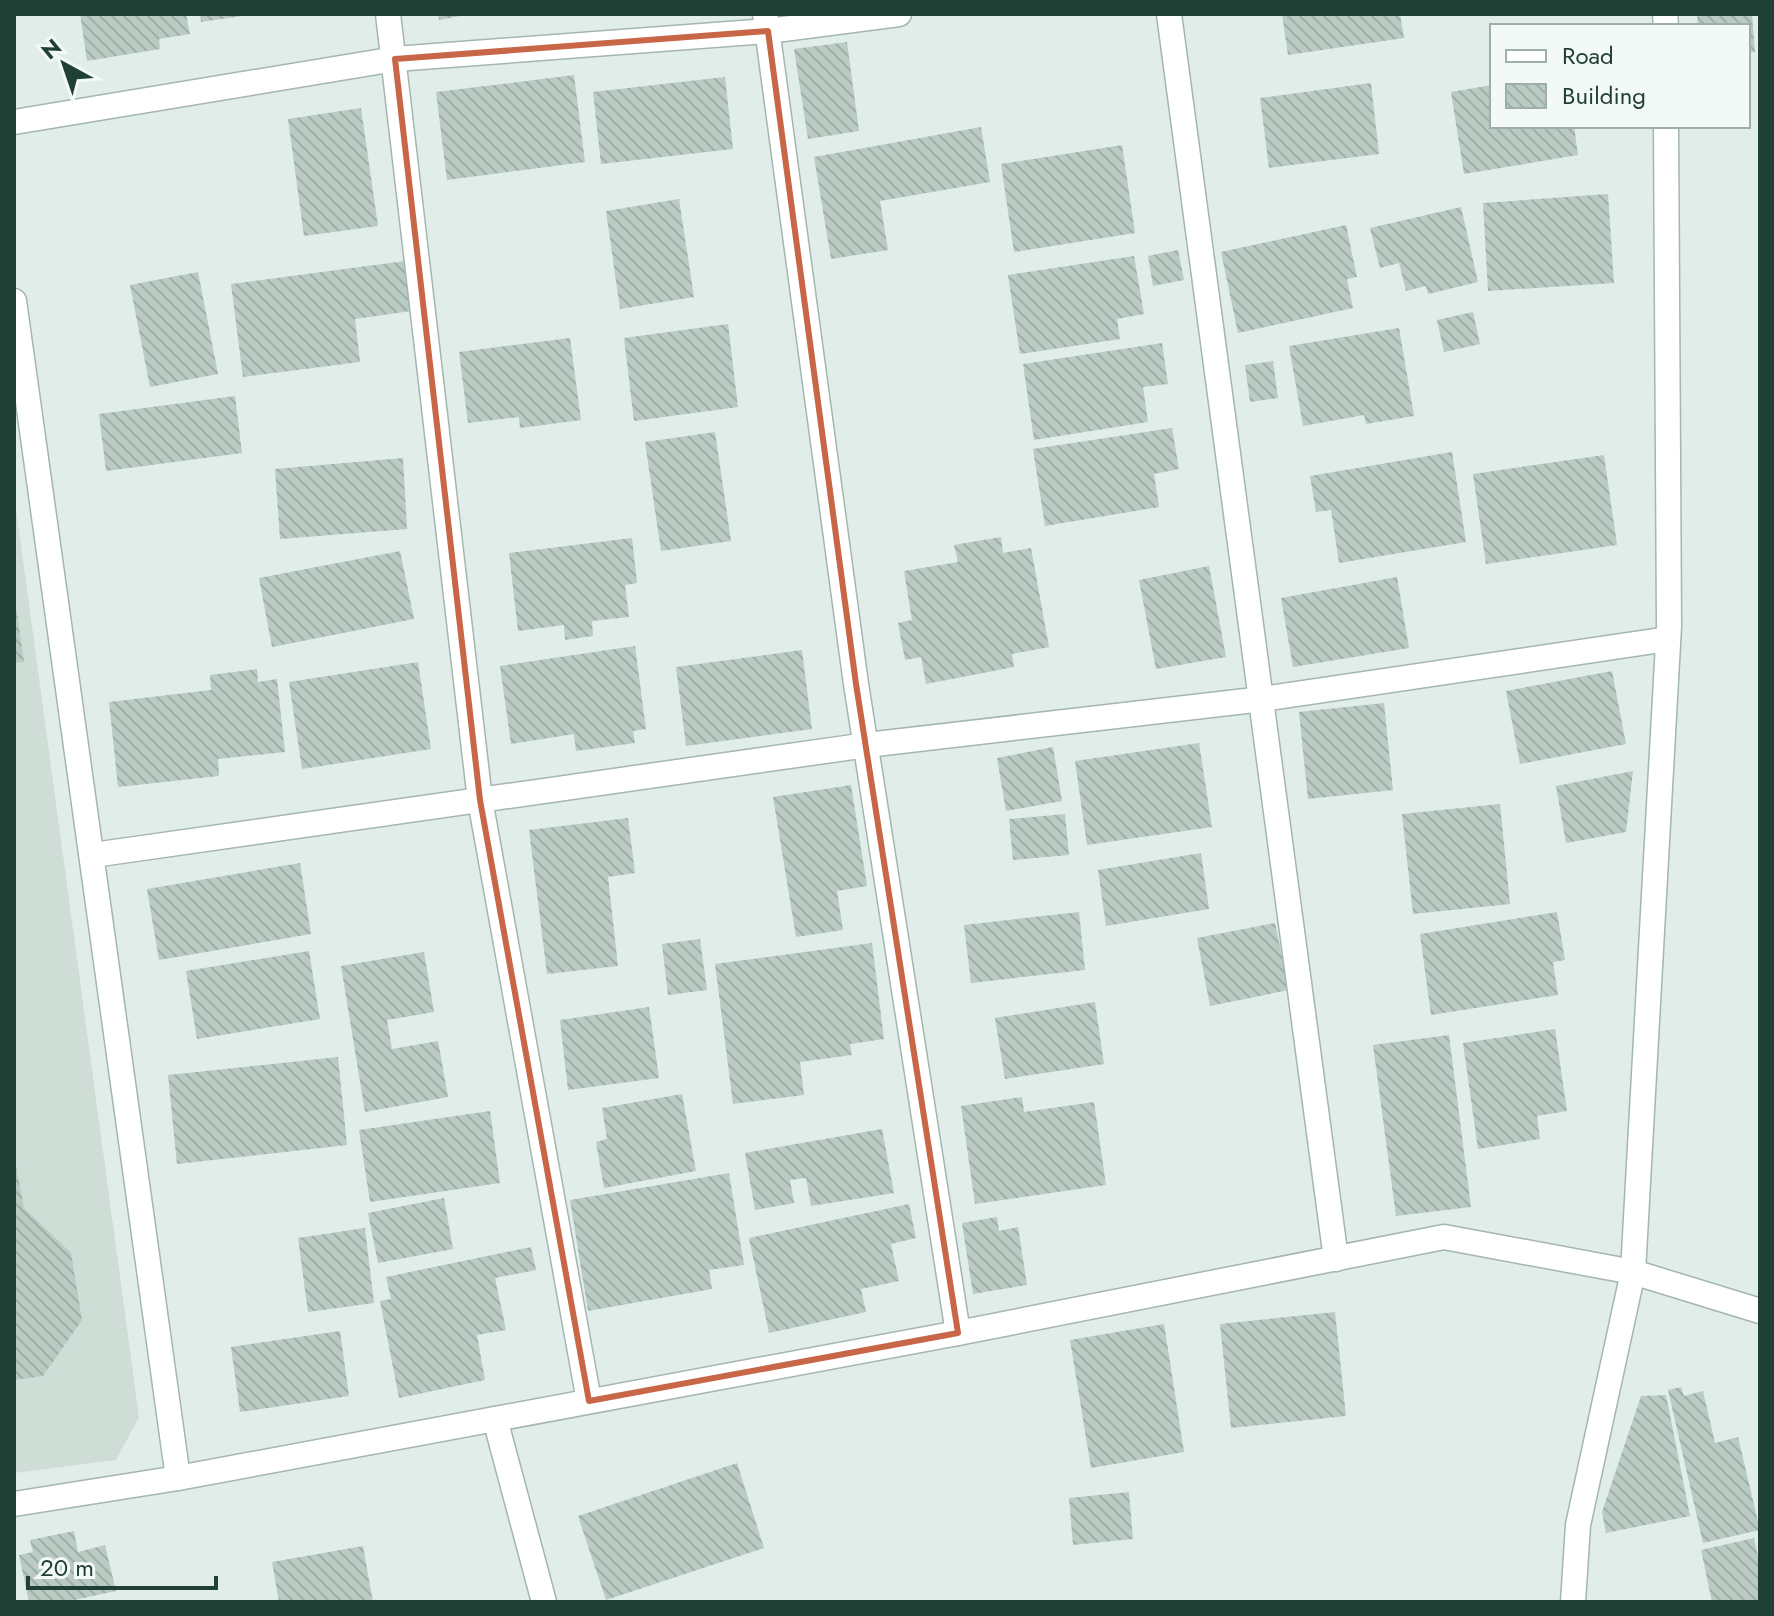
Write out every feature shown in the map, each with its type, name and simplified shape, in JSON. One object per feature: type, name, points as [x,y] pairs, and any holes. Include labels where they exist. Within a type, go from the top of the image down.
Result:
[{"type":"street","points":[[388,14],[480,800],[589,1401]]},
{"type":"street","points":[[14,122],[395,59],[766,22],[899,14]]},
{"type":"street","points":[[1169,14],[1336,1259]]},
{"type":"street","points":[[766,22],[854,668],[958,1333]]},
{"type":"street","points":[[1573,1602],[1578,1525],[1633,1272],[1668,639],[1666,128]]},
{"type":"street","points":[[14,301],[178,1478]]},
{"type":"street","points":[[93,855],[867,745],[1263,699],[1668,639]]},
{"type":"street","points":[[14,1504],[178,1478],[958,1333],[1444,1237],[1633,1272],[1760,1311]]},
{"type":"street","points":[[495,1419],[544,1602]]},
{"type":"highlighted area","points":[[768,31],[856,684],[958,1333],[589,1401],[480,800],[395,59]]},
{"type":"shaded area","points":[[14,493],[139,1417],[116,1460],[14,1473]]},
{"type":"building","points":[[80,14],[186,14],[190,34],[159,39],[160,49],[87,61]]},
{"type":"building","points":[[200,14],[242,14],[242,16],[201,22]]},
{"type":"building","points":[[438,14],[465,14],[465,15],[439,20]]},
{"type":"building","points":[[1282,14],[1400,14],[1404,38],[1288,55]]},
{"type":"building","points":[[1697,14],[1752,14],[1755,52],[1750,52],[1750,24],[1698,24]]},
{"type":"building","points":[[847,42],[859,131],[808,139],[794,49]]},
{"type":"building","points":[[574,75],[585,162],[447,180],[436,92]]},
{"type":"building","points":[[725,77],[733,149],[601,164],[593,92]]},
{"type":"building","points":[[1371,83],[1379,154],[1269,168],[1260,98]]},
{"type":"building","points":[[1490,85],[1490,128],[1574,128],[1578,155],[1464,174],[1451,92]]},
{"type":"building","points":[[361,108],[378,226],[304,236],[288,119]]},
{"type":"building","points":[[981,127],[990,182],[880,201],[888,250],[831,259],[814,157]]},
{"type":"building","points":[[1122,145],[1135,233],[1014,252],[1001,164]]},
{"type":"building","points":[[1608,194],[1614,283],[1488,291],[1483,203]]},
{"type":"building","points":[[679,199],[694,297],[620,309],[606,211]]},
{"type":"building","points":[[1461,207],[1478,282],[1428,294],[1426,286],[1406,291],[1399,263],[1380,268],[1370,228]]},
{"type":"building","points":[[1346,225],[1357,277],[1347,279],[1353,308],[1238,333],[1221,252]]},
{"type":"building","points":[[1178,250],[1184,280],[1153,286],[1148,256]]},
{"type":"building","points":[[1134,256],[1144,314],[1117,319],[1120,339],[1020,354],[1008,275]]},
{"type":"building","points":[[405,261],[411,311],[355,319],[360,362],[243,377],[231,284]]},
{"type":"building","points":[[198,272],[218,374],[150,387],[130,285]]},
{"type":"building","points":[[1473,312],[1480,344],[1444,352],[1437,320]]},
{"type":"building","points":[[728,324],[738,407],[634,421],[624,338]]},
{"type":"building","points":[[1399,328],[1414,416],[1366,424],[1364,415],[1303,426],[1289,346]]},
{"type":"building","points":[[570,338],[581,420],[520,428],[519,417],[468,423],[459,352]]},
{"type":"building","points":[[1162,343],[1168,384],[1143,387],[1148,422],[1034,440],[1023,364]]},
{"type":"building","points":[[1273,361],[1278,398],[1250,402],[1245,365]]},
{"type":"building","points":[[235,396],[242,453],[106,471],[99,414]]},
{"type":"building","points":[[1172,428],[1179,469],[1154,474],[1159,507],[1045,526],[1033,449]]},
{"type":"building","points":[[715,432],[731,541],[661,551],[645,442]]},
{"type":"building","points":[[1452,452],[1466,542],[1339,563],[1331,510],[1316,512],[1310,476]]},
{"type":"building","points":[[1604,455],[1617,545],[1486,564],[1473,474]]},
{"type":"building","points":[[403,458],[407,529],[280,539],[275,469]]},
{"type":"building","points":[[1001,537],[1003,553],[1031,548],[1049,647],[1012,654],[1014,667],[926,684],[921,657],[905,660],[898,623],[912,620],[904,571],[958,562],[954,545]]},
{"type":"building","points":[[632,538],[637,583],[625,585],[629,617],[592,621],[593,636],[565,640],[564,625],[518,631],[509,553]]},
{"type":"building","points":[[400,551],[414,619],[272,647],[259,578]]},
{"type":"building","points":[[1209,566],[1226,657],[1156,669],[1139,580]]},
{"type":"building","points":[[1397,577],[1409,648],[1293,667],[1281,598]]},
{"type":"building","points":[[14,593],[24,662],[14,663]]},
{"type":"building","points":[[635,646],[646,729],[633,731],[635,743],[576,751],[574,734],[511,744],[500,666]]},
{"type":"building","points":[[802,650],[812,729],[686,746],[676,667]]},
{"type":"building","points":[[418,662],[431,749],[302,769],[289,682]]},
{"type":"building","points":[[257,669],[258,682],[277,679],[285,752],[218,759],[219,776],[118,787],[109,702],[211,690],[210,675]]},
{"type":"building","points":[[1612,671],[1626,744],[1520,764],[1506,691]]},
{"type":"building","points":[[1384,703],[1393,790],[1308,799],[1299,712]]},
{"type":"building","points":[[1199,743],[1212,827],[1087,845],[1075,761]]},
{"type":"building","points":[[1053,747],[1062,801],[1006,811],[997,758]]},
{"type":"building","points":[[1633,771],[1626,832],[1566,843],[1556,786]]},
{"type":"building","points":[[851,785],[867,886],[837,891],[843,930],[796,937],[773,797]]},
{"type":"building","points":[[1500,804],[1510,904],[1413,914],[1402,814]]},
{"type":"building","points":[[1065,814],[1069,855],[1013,860],[1009,819]]},
{"type":"building","points":[[628,818],[635,873],[608,877],[618,966],[547,974],[529,830]]},
{"type":"building","points":[[1201,853],[1209,909],[1106,926],[1098,870]]},
{"type":"building","points":[[300,863],[311,934],[159,960],[147,889]]},
{"type":"building","points":[[1079,912],[1085,970],[971,983],[964,925]]},
{"type":"building","points":[[1557,912],[1565,960],[1553,962],[1558,995],[1431,1015],[1420,934]]},
{"type":"building","points":[[1275,923],[1289,990],[1210,1006],[1197,938]]},
{"type":"building","points":[[700,939],[707,990],[668,995],[662,944]]},
{"type":"building","points":[[872,943],[884,1039],[850,1044],[852,1055],[800,1062],[804,1095],[733,1104],[715,964]]},
{"type":"building","points":[[309,951],[320,1019],[197,1039],[186,971]]},
{"type":"building","points":[[424,952],[434,1012],[387,1020],[392,1049],[438,1041],[448,1097],[365,1112],[341,966]]},
{"type":"building","points":[[1095,1002],[1104,1064],[1005,1079],[995,1018]]},
{"type":"building","points":[[649,1007],[659,1078],[568,1090],[560,1020]]},
{"type":"building","points":[[1555,1029],[1567,1111],[1537,1116],[1540,1139],[1478,1149],[1463,1043]]},
{"type":"building","points":[[1449,1035],[1471,1207],[1396,1216],[1373,1045]]},
{"type":"building","points":[[338,1057],[347,1145],[177,1164],[168,1075]]},
{"type":"building","points":[[682,1094],[696,1171],[604,1188],[596,1142],[607,1139],[602,1108]]},
{"type":"building","points":[[1022,1097],[1024,1112],[1094,1102],[1106,1185],[975,1204],[961,1106]]},
{"type":"building","points":[[490,1111],[500,1183],[370,1202],[359,1130]]},
{"type":"building","points":[[882,1129],[894,1193],[811,1206],[806,1178],[790,1180],[794,1203],[755,1210],[745,1153]]},
{"type":"building","points":[[14,1155],[24,1208],[71,1253],[82,1320],[43,1376],[14,1380]]},
{"type":"building","points":[[729,1173],[744,1265],[709,1270],[712,1289],[588,1311],[570,1200]]},
{"type":"building","points":[[444,1198],[453,1249],[378,1263],[368,1213]]},
{"type":"building","points":[[909,1204],[916,1238],[891,1244],[899,1281],[861,1289],[866,1312],[769,1333],[749,1238]]},
{"type":"building","points":[[997,1217],[999,1231],[1018,1227],[1027,1285],[973,1294],[962,1223]]},
{"type":"building","points":[[365,1228],[374,1303],[308,1312],[298,1238]]},
{"type":"building","points":[[531,1247],[536,1270],[495,1278],[506,1330],[477,1335],[485,1380],[399,1398],[380,1301],[391,1299],[386,1277]]},
{"type":"building","points":[[1335,1312],[1346,1416],[1231,1428],[1220,1324]]},
{"type":"building","points":[[1164,1324],[1184,1452],[1091,1468],[1070,1340]]},
{"type":"building","points":[[340,1331],[349,1396],[240,1412],[231,1347]]},
{"type":"building","points":[[1681,1387],[1684,1396],[1703,1391],[1715,1443],[1738,1437],[1760,1530],[1703,1543],[1668,1390]]},
{"type":"building","points":[[1666,1395],[1690,1516],[1606,1533],[1602,1512],[1641,1396]]},
{"type":"building","points":[[737,1463],[764,1548],[606,1600],[578,1516]]},
{"type":"building","points":[[1129,1492],[1133,1539],[1073,1545],[1069,1498]]},
{"type":"building","points":[[74,1531],[78,1552],[105,1545],[116,1591],[65,1602],[29,1602],[19,1555],[33,1552],[30,1540]]},
{"type":"building","points":[[1754,1538],[1760,1565],[1760,1602],[1712,1602],[1701,1550]]},
{"type":"building","points":[[363,1546],[373,1602],[279,1602],[272,1562]]}]
